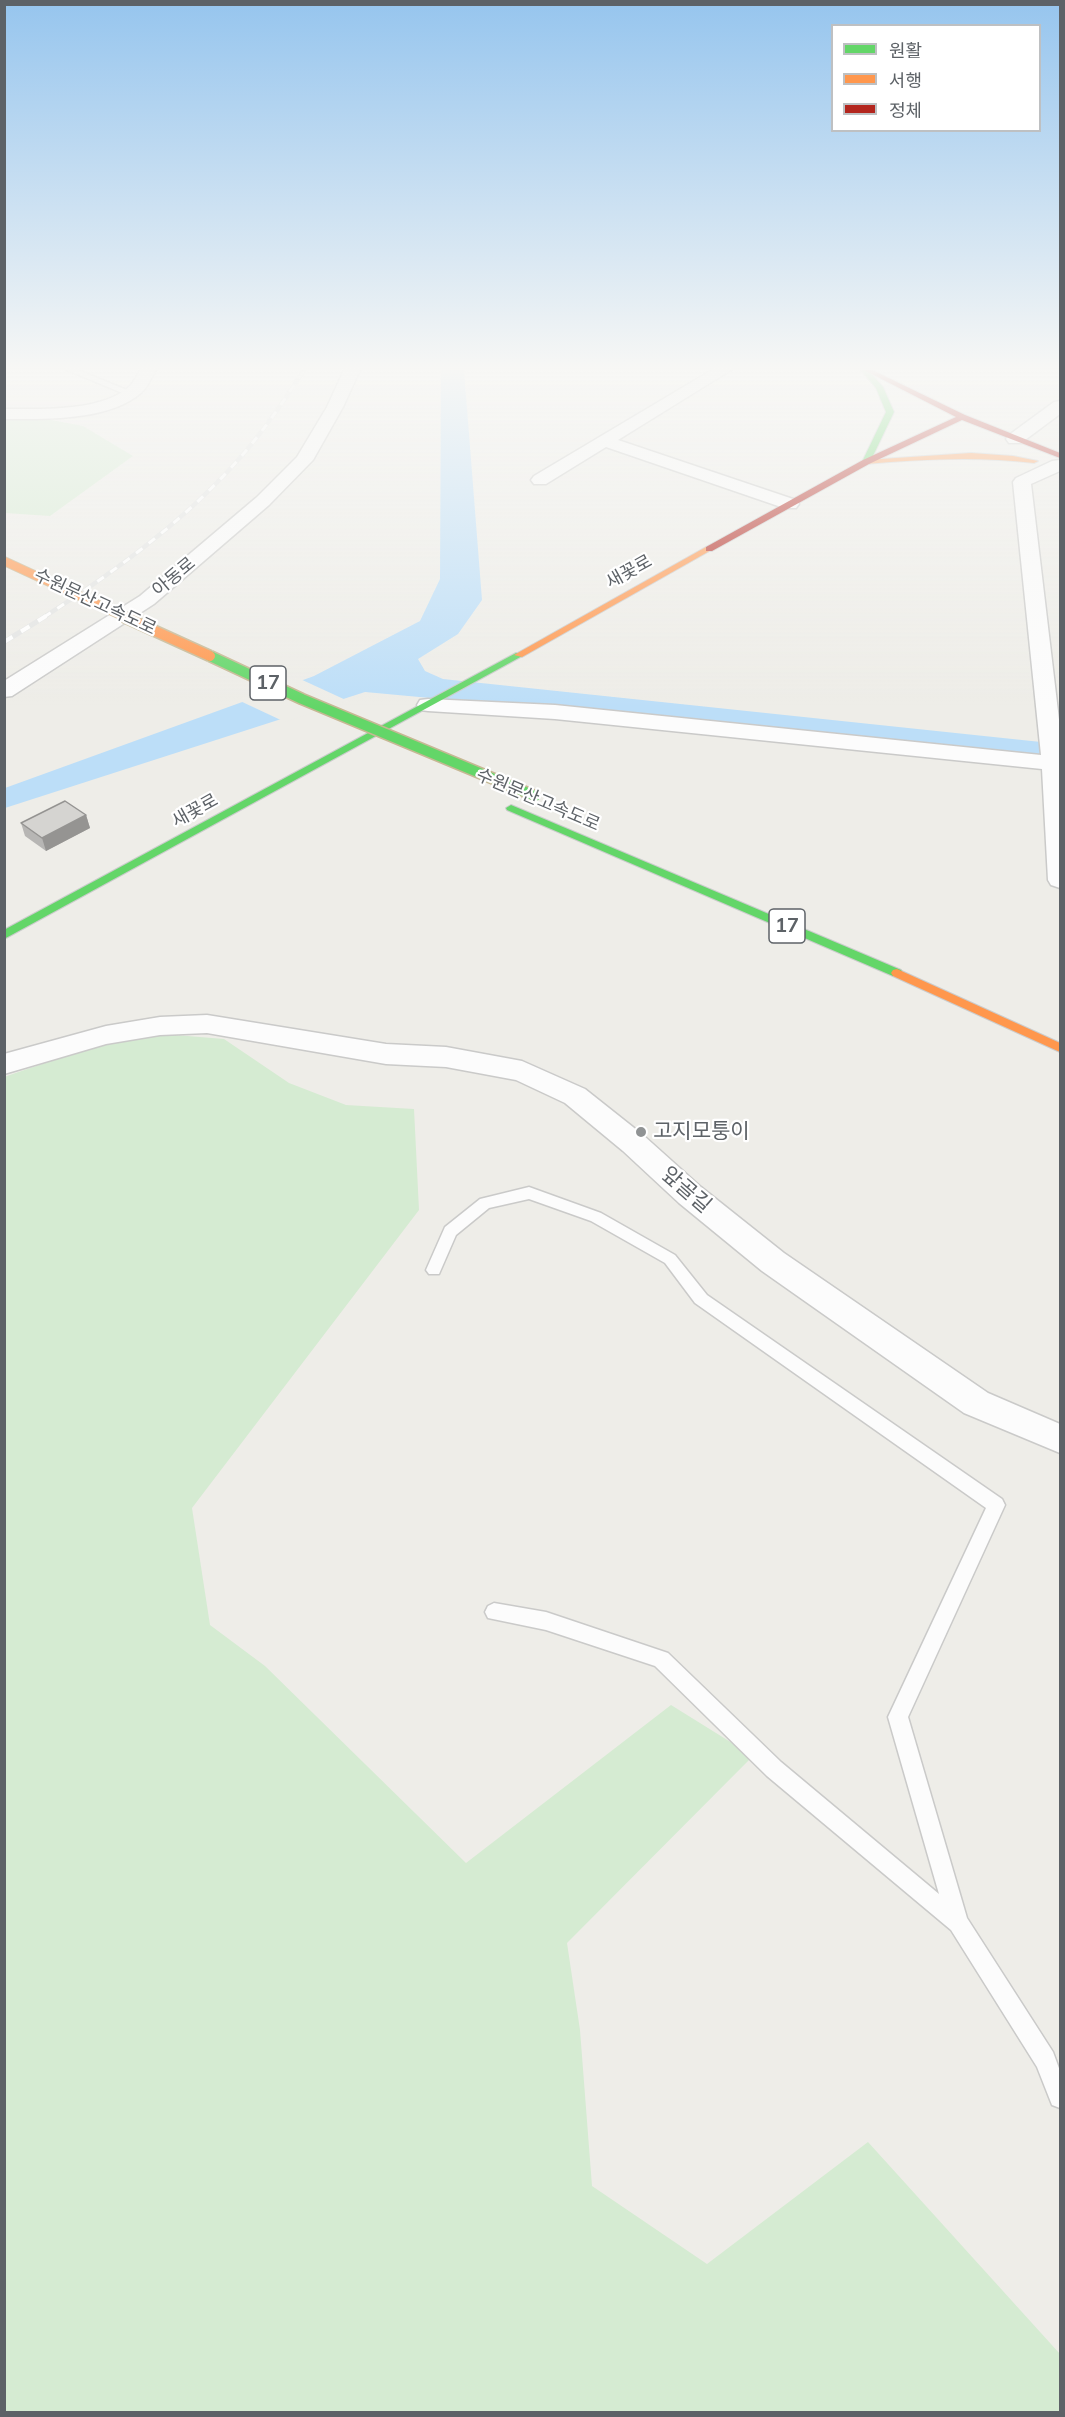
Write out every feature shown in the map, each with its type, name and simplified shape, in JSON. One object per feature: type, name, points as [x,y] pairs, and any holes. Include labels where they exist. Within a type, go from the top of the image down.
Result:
[{"type":"main road","name":"새꽃로","points":[[4,935],[431,703],[828,483]]},
{"type":"main road","name":"수원문산고속도로","points":[[4,561],[302,699],[541,798]]},
{"type":"main road","name":"수원문산고속도로","points":[[89,619],[121,634]]},
{"type":"main road","points":[[347,737],[380,751]]},
{"type":"main road","name":"수원문산고속도로","points":[[505,806],[863,958],[1060,1048]]},
{"type":"street","name":"아동로","points":[[4,691],[147,600],[281,483]]},
{"type":"street","points":[[727,483],[790,504]]},
{"type":"street","points":[[1022,483],[1047,729],[1055,762],[1060,880]]},
{"type":"street","points":[[431,703],[555,712],[1055,762]]},
{"type":"street","name":"앞골길","points":[[4,1064],[106,1035],[160,1026],[207,1024],[386,1054],[446,1057],[522,1071],[575,1096],[633,1143],[690,1195],[782,1268],[976,1403],[1060,1439]]},
{"type":"lane","points":[[434,1270],[450,1231],[485,1203],[529,1193],[596,1217],[670,1259],[700,1299],[996,1505],[898,1717],[958,1923],[1045,2060],[1060,2097]]},
{"type":"lane","points":[[494,1612],[546,1621],[661,1659],[774,1769],[958,1923]]},
{"type":"green space","points":[[5,483],[96,483],[50,516],[5,513]]},
{"type":"green space","points":[[151,1033],[224,1039],[289,1083],[346,1105],[414,1109],[419,1210],[192,1508],[210,1625],[265,1666],[466,1863],[671,1705],[753,1756],[567,1943],[580,2030],[592,2186],[707,2264],[868,2142],[1060,2354],[1060,2412],[5,2412],[4,1077],[86,1049]]},
{"type":"water","points":[[440,483],[473,483],[482,600],[458,634],[418,659],[425,671],[443,679],[1060,744],[1060,756],[365,692],[5,808],[5,788],[314,676],[420,621],[440,579]]},
{"type":"pier","points":[[298,678],[348,701],[285,722],[238,700]]},
{"type":"building","points":[[65,801],[86,815],[42,838],[21,823]]},
{"type":"railway","points":[[44,617],[98,581],[150,542],[216,483]]},
{"type":"railway","points":[[4,642],[46,616]]},
{"type":"traffic: fast","points":[[4,935],[519,655]]},
{"type":"traffic: fast","points":[[210,656],[302,699],[535,796]]},
{"type":"traffic: fast","points":[[511,808],[897,973]]},
{"type":"traffic: slow","points":[[519,655],[709,549]]},
{"type":"traffic: slow","points":[[4,561],[210,656]]},
{"type":"traffic: slow","points":[[897,973],[1060,1048]]},
{"type":"traffic: jam","points":[[709,549],[828,483]]},
{"type":"place","name":"고지모퉁이","points":[[641,1132]]}]
